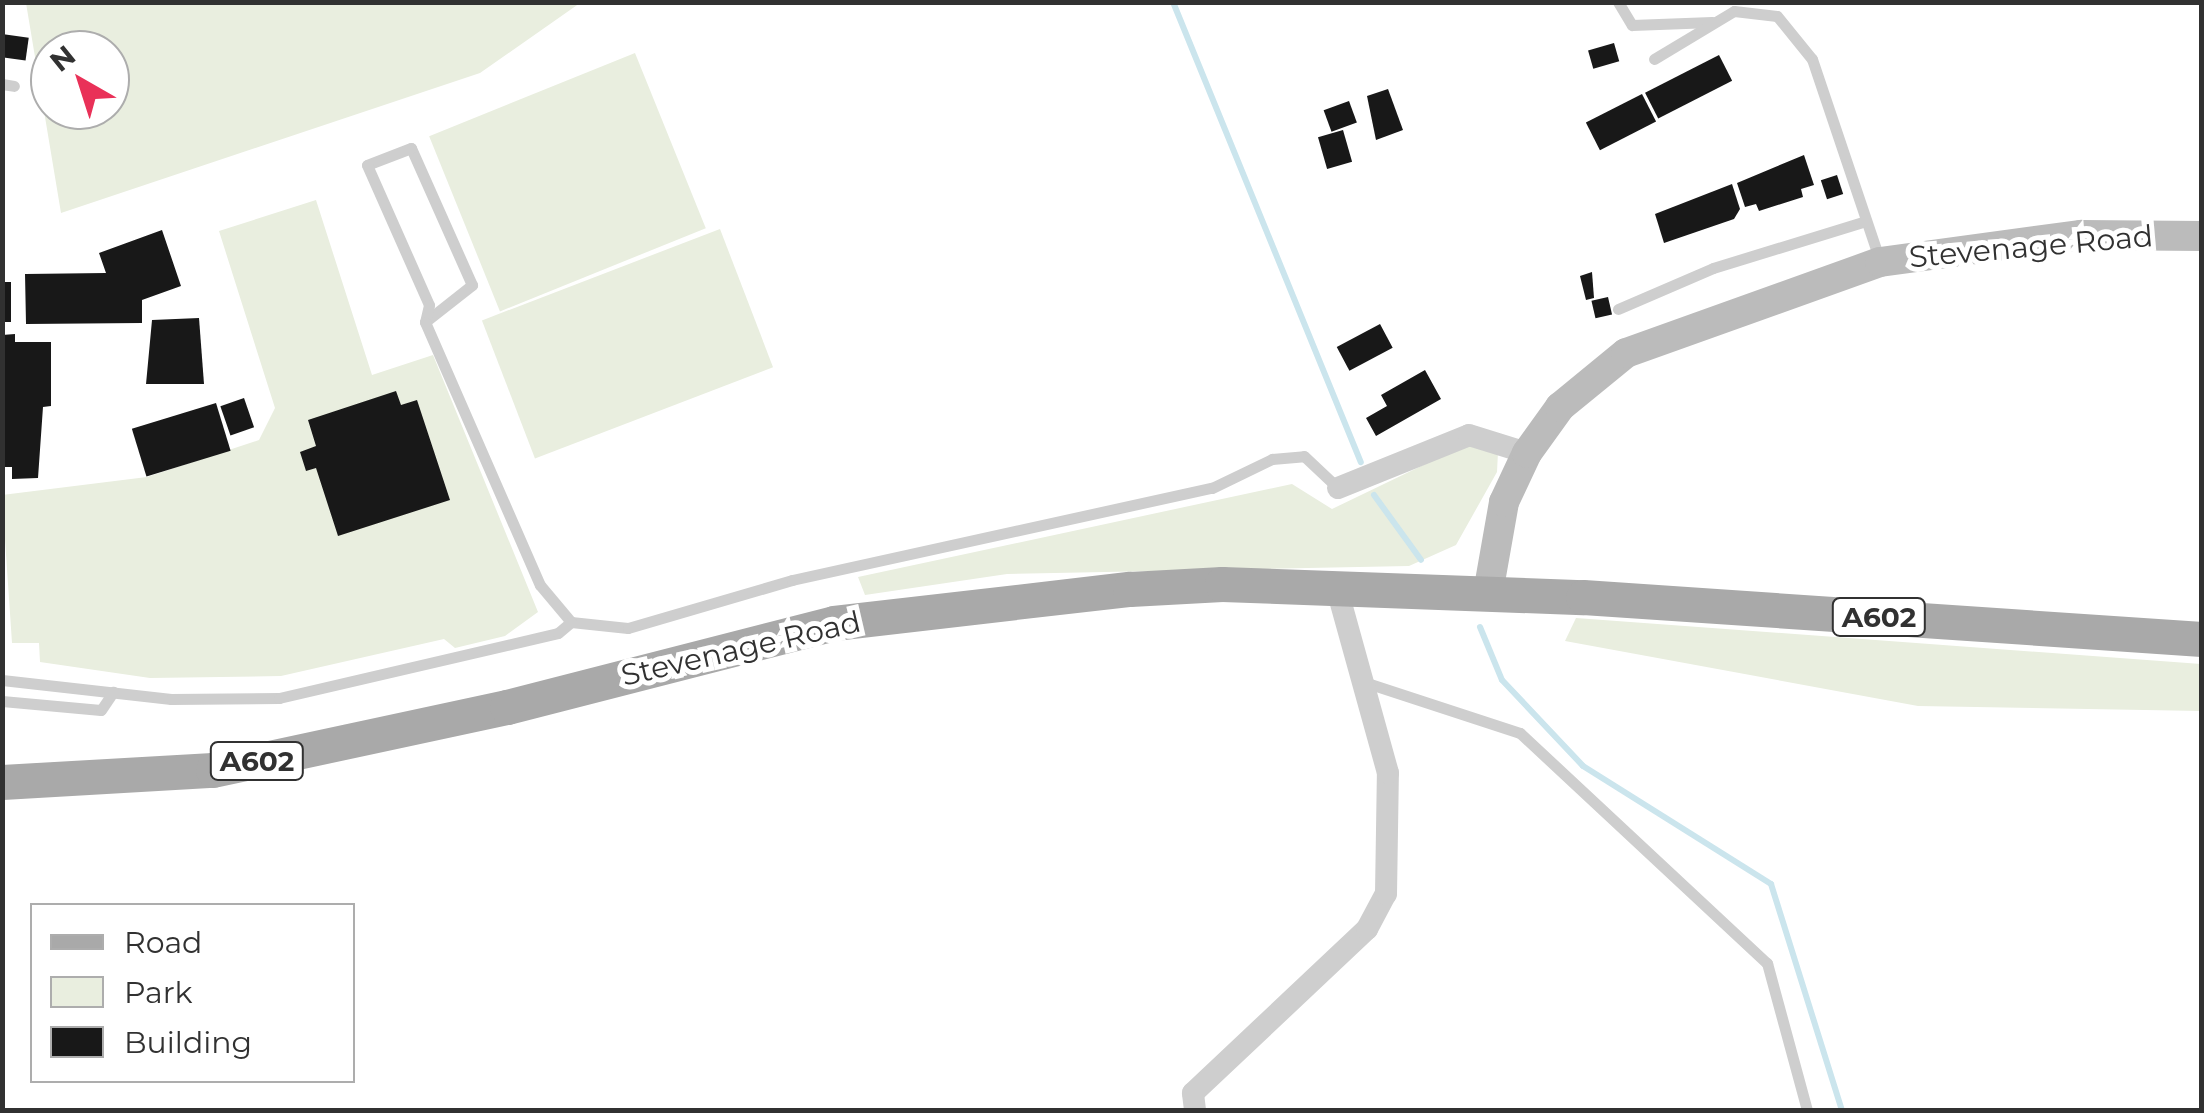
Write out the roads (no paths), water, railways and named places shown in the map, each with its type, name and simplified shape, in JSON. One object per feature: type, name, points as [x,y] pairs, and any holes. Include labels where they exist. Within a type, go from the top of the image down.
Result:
[{"type":"main road","name":"Stevenage Road","points":[[2,782],[213,770],[489,711],[834,623],[1114,590],[1336,586],[2202,639]]},
{"type":"street","name":"Stevenage Road","points":[[1488,593],[1504,502],[1527,453],[1560,407],[1626,353],[1817,278],[1880,262],[2081,236],[2202,236]]},
{"type":"street","points":[[1338,488],[1469,435],[1527,453]]},
{"type":"street","points":[[1195,1110],[1193,1093],[1368,929],[1386,894],[1388,773],[1336,586]]},
{"type":"lane","points":[[1618,2],[1632,25],[1712,22]]},
{"type":"lane","points":[[1766,2],[1812,59],[1880,262]]},
{"type":"lane","points":[[1654,58],[1712,22],[1756,8],[1777,16]]},
{"type":"lane","points":[[425,322],[472,285],[411,148],[367,165],[429,305],[425,322],[540,585],[571,622],[628,628],[792,580],[1212,488],[1272,459],[1304,456],[1338,488]]},
{"type":"lane","points":[[1618,309],[1713,268],[1866,220]]},
{"type":"lane","points":[[113,692],[101,710],[9,701],[9,680],[113,692],[278,698],[558,634],[571,622]]},
{"type":"lane","points":[[1364,682],[1520,734],[1766,963],[1807,1110]]},
{"type":"waterway","points":[[1173,2],[1361,462]]},
{"type":"waterway","points":[[1374,495],[1421,560]]},
{"type":"waterway","points":[[1480,627],[1502,680],[1583,766],[1771,884],[1842,1110]]}]
